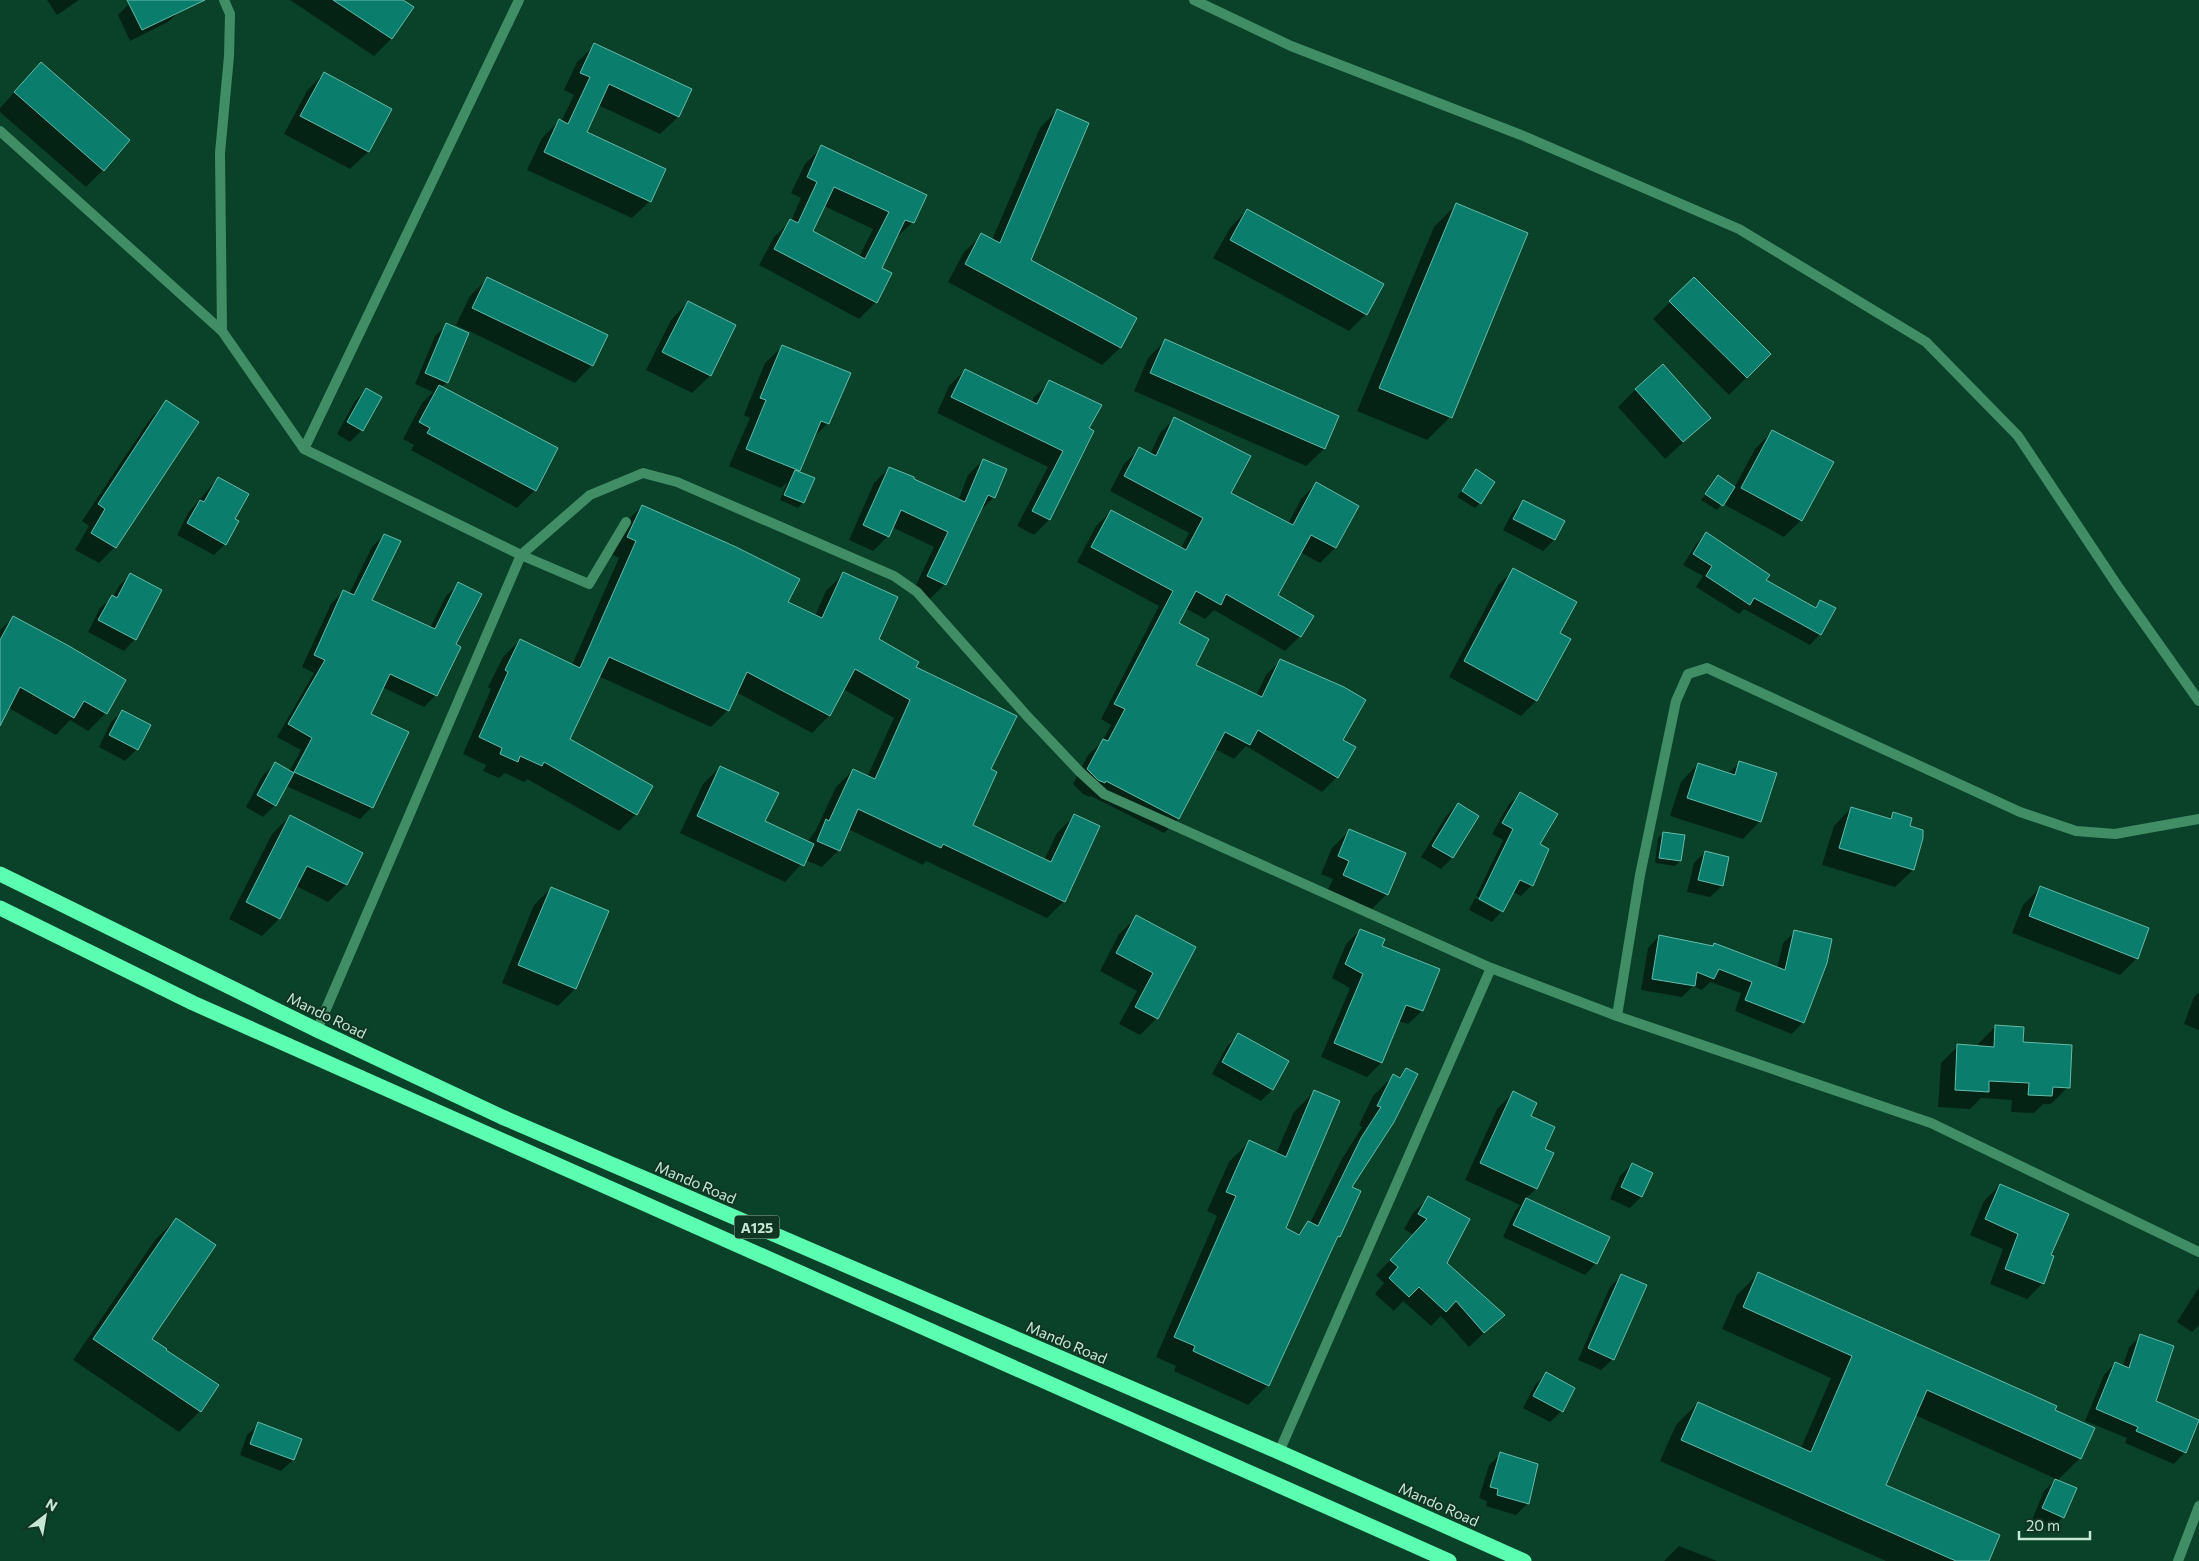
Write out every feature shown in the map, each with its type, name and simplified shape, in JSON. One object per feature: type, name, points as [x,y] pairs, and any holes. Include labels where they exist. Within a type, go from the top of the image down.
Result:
[{"type":"highway","name":"Mando Road","points":[[0,874],[317,1030],[502,1117],[1279,1452],[1524,1561]]},
{"type":"highway","name":"A125","points":[[0,908],[193,1004],[1449,1561]]},
{"type":"street","points":[[222,331],[220,153],[229,56],[230,14],[224,0]]},
{"type":"street","points":[[304,449],[519,0]]},
{"type":"street","points":[[1194,0],[1291,46],[1521,135],[1739,229],[1926,342],[2018,436],[2119,588],[2199,702]]},
{"type":"street","points":[[0,131],[222,331],[304,449],[521,555],[588,584],[626,522]]},
{"type":"street","points":[[317,1030],[521,555],[590,495],[644,473],[677,482],[894,576],[917,592],[1027,716],[1080,772],[1104,794],[1491,968],[1618,1016],[1931,1123],[2199,1252]]},
{"type":"street","points":[[1618,1016],[1640,875],[1676,701],[1688,674],[1707,668],[2020,812],[2076,831],[2115,834],[2199,819]]},
{"type":"street","points":[[1279,1452],[1491,968]]},
{"type":"street","points":[[2178,1561],[2199,1506]]},
{"type":"building","points":[[127,0],[205,0],[142,30]]},
{"type":"building","points":[[333,0],[403,0],[414,7],[392,39]]},
{"type":"building","points":[[594,43],[692,89],[679,117],[609,84],[587,132],[666,169],[651,202],[544,152],[559,119],[568,124],[590,77],[580,73]]},
{"type":"building","points":[[41,62],[130,140],[104,171],[14,92]]},
{"type":"building","points":[[324,72],[392,109],[369,152],[300,116]]},
{"type":"building","points":[[1057,109],[1089,123],[1031,260],[1137,318],[1121,348],[965,264],[981,233],[1000,243]]},
{"type":"building","points":[[821,145],[927,195],[914,223],[905,220],[882,268],[892,273],[877,303],[774,249],[790,219],[798,223],[817,182],[807,177]],"holes":[[[834,187],[889,212],[865,259],[813,231]]]},
{"type":"building","points":[[1456,203],[1528,233],[1452,418],[1379,388]]},
{"type":"building","points":[[1247,209],[1384,284],[1367,315],[1230,240]]},
{"type":"building","points":[[487,277],[608,335],[593,366],[472,308]]},
{"type":"building","points":[[1694,277],[1771,354],[1747,378],[1669,301]]},
{"type":"building","points":[[688,301],[736,325],[711,376],[662,352]]},
{"type":"building","points":[[446,323],[469,333],[448,383],[425,373]]},
{"type":"building","points":[[1165,339],[1339,416],[1325,449],[1150,373]]},
{"type":"building","points":[[782,345],[851,373],[829,424],[821,421],[800,471],[746,449],[766,400],[760,398]]},
{"type":"building","points":[[1663,364],[1711,418],[1683,442],[1635,389]]},
{"type":"building","points":[[965,369],[1037,404],[1049,380],[1102,405],[1089,428],[1094,431],[1050,520],[1032,511],[1063,451],[951,397]]},
{"type":"building","points":[[439,385],[558,448],[536,491],[427,433],[430,428],[419,422]]},
{"type":"building","points":[[366,388],[382,397],[363,431],[347,422]]},
{"type":"building","points":[[166,400],[199,422],[116,548],[91,533],[105,509],[98,504]]},
{"type":"building","points":[[1174,417],[1251,456],[1231,493],[1293,525],[1316,482],[1359,506],[1336,548],[1311,535],[1278,595],[1314,616],[1301,637],[1226,594],[1221,605],[1196,591],[1179,623],[1209,639],[1196,665],[1262,697],[1280,659],[1344,687],[1366,700],[1343,740],[1356,747],[1338,778],[1258,730],[1250,745],[1225,732],[1179,819],[1106,781],[1105,783],[1098,780],[1087,769],[1103,739],[1108,741],[1125,709],[1114,704],[1173,591],[1091,547],[1111,510],[1186,550],[1203,518],[1124,476],[1139,447],[1156,456]]},
{"type":"building","points":[[1772,430],[1834,462],[1802,521],[1741,488]]},
{"type":"building","points":[[983,459],[1007,469],[995,498],[988,495],[946,585],[927,576],[948,532],[901,510],[889,537],[863,525],[889,467],[965,502]]},
{"type":"building","points":[[1476,469],[1495,482],[1481,504],[1462,491]]},
{"type":"building","points":[[795,470],[815,478],[804,503],[784,495]]},
{"type":"building","points":[[1718,475],[1735,487],[1723,506],[1705,494]]},
{"type":"building","points":[[218,477],[249,494],[235,519],[239,521],[226,545],[187,523],[200,500],[204,502]]},
{"type":"building","points":[[1523,500],[1565,521],[1555,540],[1513,519]]},
{"type":"building","points":[[642,505],[736,547],[800,579],[788,602],[822,618],[843,572],[898,597],[879,639],[919,662],[916,667],[1017,716],[991,769],[997,772],[973,825],[1051,862],[1074,814],[1100,826],[1065,902],[943,844],[941,848],[858,809],[840,851],[817,841],[826,819],[829,821],[853,769],[875,779],[910,700],[855,669],[830,716],[747,672],[729,711],[609,657],[570,739],[653,786],[637,815],[544,762],[542,766],[520,756],[518,762],[500,754],[502,748],[479,737],[508,672],[505,670],[520,639],[580,668],[636,541],[627,537]]},
{"type":"building","points":[[1706,532],[1770,575],[1766,580],[1816,608],[1820,600],[1836,608],[1821,635],[1754,598],[1750,605],[1706,576],[1712,566],[1693,554]]},
{"type":"building","points":[[384,534],[401,541],[372,600],[435,629],[458,582],[482,594],[456,644],[461,647],[437,696],[390,674],[371,714],[409,732],[373,808],[294,772],[312,738],[288,724],[325,660],[314,655],[343,590],[354,595]]},
{"type":"building","points":[[1513,568],[1577,602],[1560,633],[1571,639],[1537,701],[1464,661]]},
{"type":"building","points":[[130,573],[162,590],[136,640],[98,620],[112,595],[117,598]]},
{"type":"building","points":[[13,616],[126,680],[107,714],[84,701],[74,718],[20,687],[0,726],[0,640]]},
{"type":"building","points":[[122,710],[151,725],[138,750],[109,735]]},
{"type":"building","points":[[1739,761],[1777,773],[1761,822],[1687,798],[1698,763],[1735,775]]},
{"type":"building","points":[[275,762],[294,773],[276,806],[257,795]]},
{"type":"building","points":[[720,766],[779,793],[765,821],[814,844],[804,866],[697,816]]},
{"type":"building","points":[[1520,792],[1558,814],[1540,844],[1549,849],[1533,886],[1520,880],[1503,912],[1479,899],[1513,829],[1502,823]]},
{"type":"building","points":[[1458,803],[1479,816],[1453,858],[1432,846]]},
{"type":"building","points":[[1851,807],[1891,819],[1893,812],[1912,818],[1910,826],[1923,830],[1923,838],[1914,870],[1839,848]]},
{"type":"building","points":[[290,815],[363,853],[347,885],[307,866],[280,919],[246,902]]},
{"type":"building","points":[[1349,829],[1406,853],[1388,895],[1343,875],[1349,861],[1338,856]]},
{"type":"building","points":[[1663,832],[1685,835],[1681,861],[1659,858]]},
{"type":"building","points":[[1705,851],[1729,857],[1723,886],[1698,880]]},
{"type":"building","points":[[2040,886],[2149,928],[2138,959],[2029,916]]},
{"type":"building","points":[[551,887],[609,911],[576,989],[518,965]]},
{"type":"building","points":[[1136,915],[1196,947],[1158,1019],[1135,1007],[1153,973],[1116,953]]},
{"type":"building","points":[[1360,929],[1385,939],[1382,946],[1440,969],[1423,1011],[1406,1005],[1382,1063],[1334,1043],[1363,974],[1345,964]]},
{"type":"building","points":[[1794,930],[1832,939],[1827,963],[1804,1023],[1745,1000],[1752,982],[1719,969],[1714,979],[1697,972],[1695,986],[1652,979],[1659,935],[1713,946],[1714,943],[1785,970]]},
{"type":"building","points":[[1995,1025],[2024,1027],[2023,1042],[2072,1045],[2070,1088],[2053,1087],[2052,1096],[2028,1095],[2029,1083],[1989,1081],[1989,1092],[1955,1090],[1957,1044],[1994,1047]]},
{"type":"building","points":[[1238,1033],[1289,1061],[1273,1090],[1222,1062]]},
{"type":"building","points":[[1406,1068],[1418,1074],[1394,1122],[1352,1187],[1361,1191],[1340,1237],[1338,1236],[1269,1386],[1193,1351],[1195,1346],[1174,1337],[1236,1196],[1226,1192],[1249,1140],[1286,1157],[1314,1090],[1340,1101],[1286,1228],[1299,1235],[1308,1221],[1318,1226],[1361,1138],[1381,1107],[1377,1106],[1393,1074],[1400,1078]]},
{"type":"building","points":[[1513,1091],[1537,1103],[1531,1116],[1555,1127],[1545,1149],[1554,1153],[1537,1189],[1480,1163]]},
{"type":"building","points":[[1632,1163],[1653,1173],[1642,1197],[1621,1187]]},
{"type":"building","points":[[2000,1184],[2069,1214],[2051,1255],[2054,1256],[2044,1284],[2005,1269],[2018,1234],[1985,1219]]},
{"type":"building","points":[[1428,1196],[1470,1219],[1447,1263],[1505,1315],[1484,1333],[1456,1301],[1446,1312],[1419,1287],[1409,1297],[1389,1278],[1398,1267],[1390,1260],[1427,1219],[1418,1214]]},
{"type":"building","points":[[1526,1198],[1610,1237],[1597,1264],[1513,1225]]},
{"type":"building","points":[[176,1218],[216,1245],[152,1339],[219,1385],[201,1412],[93,1339]]},
{"type":"building","points":[[1758,1272],[2057,1406],[2055,1410],[2095,1428],[2081,1459],[1927,1390],[1886,1485],[2000,1535],[1989,1561],[1956,1561],[1681,1440],[1698,1402],[1811,1452],[1852,1356],[1743,1307]]},
{"type":"building","points":[[1621,1274],[1647,1285],[1614,1360],[1588,1348]]},
{"type":"building","points":[[2140,1334],[2174,1346],[2156,1401],[2199,1420],[2186,1453],[2136,1431],[2138,1427],[2096,1409],[2115,1362],[2129,1368]]},
{"type":"building","points":[[1546,1372],[1575,1388],[1563,1412],[1533,1396]]},
{"type":"building","points":[[258,1422],[302,1439],[294,1460],[250,1444]]},
{"type":"building","points":[[1500,1452],[1538,1464],[1529,1504],[1497,1495],[1498,1489],[1490,1487]]},
{"type":"building","points":[[2055,1479],[2077,1488],[2064,1518],[2042,1508]]}]
